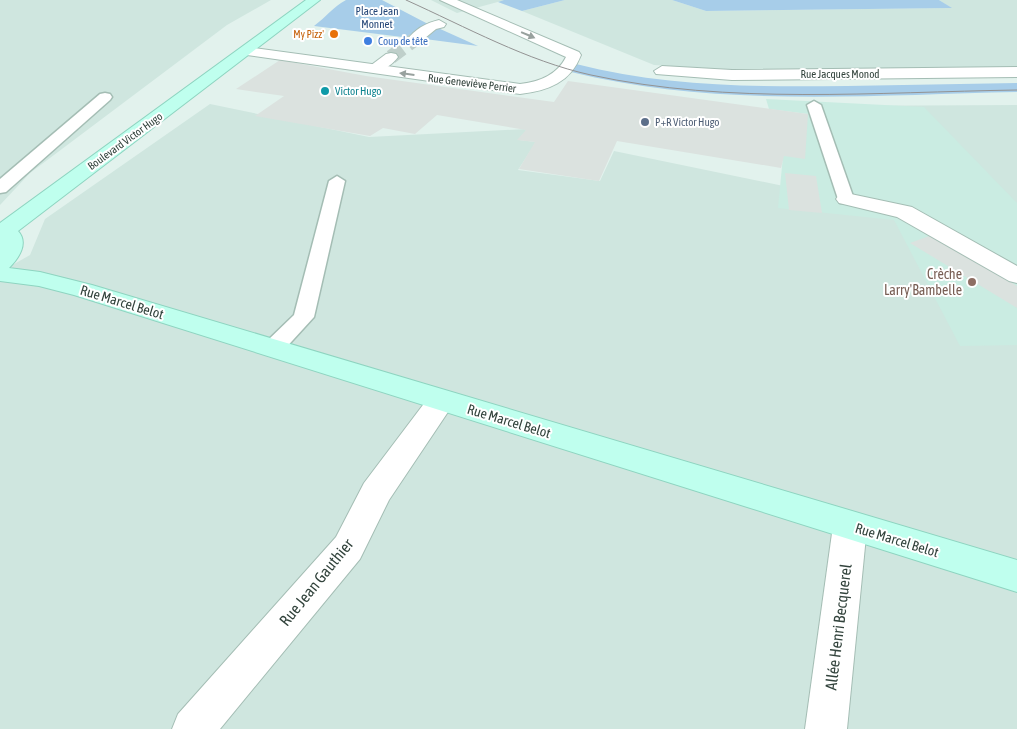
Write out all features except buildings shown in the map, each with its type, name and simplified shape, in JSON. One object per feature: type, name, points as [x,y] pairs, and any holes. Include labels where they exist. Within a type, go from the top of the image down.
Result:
[{"type":"main road","name":"Boulevard Victor Hugo","points":[[2,230],[314,0]]},
{"type":"main road","points":[[0,264],[10,253],[13,244],[11,236],[2,230]]},
{"type":"main road","name":"Rue Marcel Belot","points":[[0,274],[40,279],[83,290],[1017,576]]},
{"type":"street","name":"Rue Geneviève Perrier","points":[[247,51],[520,89],[544,85],[554,80],[571,64],[574,54],[446,0]]},
{"type":"street","points":[[414,40],[431,26],[439,24]]},
{"type":"street","name":"Rue Jacques Monod","points":[[662,71],[732,75],[1017,72]]},
{"type":"street","points":[[846,199],[904,212],[1017,276]]},
{"type":"street","name":"Rue Jean Gauthier","points":[[194,729],[348,548],[376,492],[442,400]]},
{"type":"street","name":"Allée Henri Becquerel","points":[[826,729],[850,526]]},
{"type":"lane","points":[[0,188],[105,97]]},
{"type":"lane","points":[[814,105],[846,199]]},
{"type":"lane","points":[[274,347],[304,317],[337,181]]},
{"type":"shaded area","points":[[0,0],[271,0],[227,25],[30,173],[0,205]]},
{"type":"shaded area","points":[[431,0],[505,0],[457,13]]},
{"type":"shaded area","points":[[565,0],[672,0],[706,11],[951,8],[939,0],[1017,0],[1017,68],[743,70],[654,65],[522,11]]},
{"type":"shaded area","name":"P+R Victor Hugo","points":[[280,60],[366,76],[554,102],[568,81],[808,114],[805,159],[784,156],[781,168],[617,141],[599,181],[519,169],[535,142],[517,140],[526,130],[437,115],[415,134],[383,128],[370,136],[255,116],[284,96],[236,89]]},
{"type":"shaded area","name":"Crèche Larry'Bambelle","points":[[766,99],[924,107],[1017,203],[1017,345],[960,346],[894,220],[778,208],[783,156],[808,114],[769,109]]},
{"type":"shaded area","points":[[210,104],[369,137],[527,129],[519,140],[536,142],[518,170],[600,181],[614,151],[846,199],[818,106],[1017,105],[1017,729],[0,729],[0,272],[30,255],[45,219]]},
{"type":"shaded area","points":[[785,173],[816,176],[822,213],[789,210]]},
{"type":"shaded area","points":[[932,235],[1017,286],[1017,308],[910,243]]},
{"type":"green space","name":"Place Jean Monnet","points":[[346,0],[382,0],[428,24],[410,38],[314,26]]},
{"type":"green space","points":[[504,0],[565,0],[522,11],[498,2]]},
{"type":"green space","points":[[672,0],[939,0],[952,8],[706,11]]},
{"type":"green space","points":[[438,28],[478,46],[425,39]]},
{"type":"green space","points":[[576,64],[609,72],[710,84],[813,86],[1017,83],[1017,92],[793,97],[737,95],[681,91],[571,72]]},
{"type":"tunnel","points":[[391,57],[414,40]]},
{"type":"tram line","points":[[406,0],[497,42],[544,61],[591,75],[643,84],[696,90],[803,94],[1017,90]]},
{"type":"place","name":"My Pizz'","points":[[334,34]]},
{"type":"place","name":"Coup de tête","points":[[368,41]]},
{"type":"place","name":"Victor Hugo","points":[[325,91]]},
{"type":"place","name":"P+R Victor Hugo","points":[[645,122]]},
{"type":"place","name":"Crèche Larry'Bambelle","points":[[972,282]]}]
